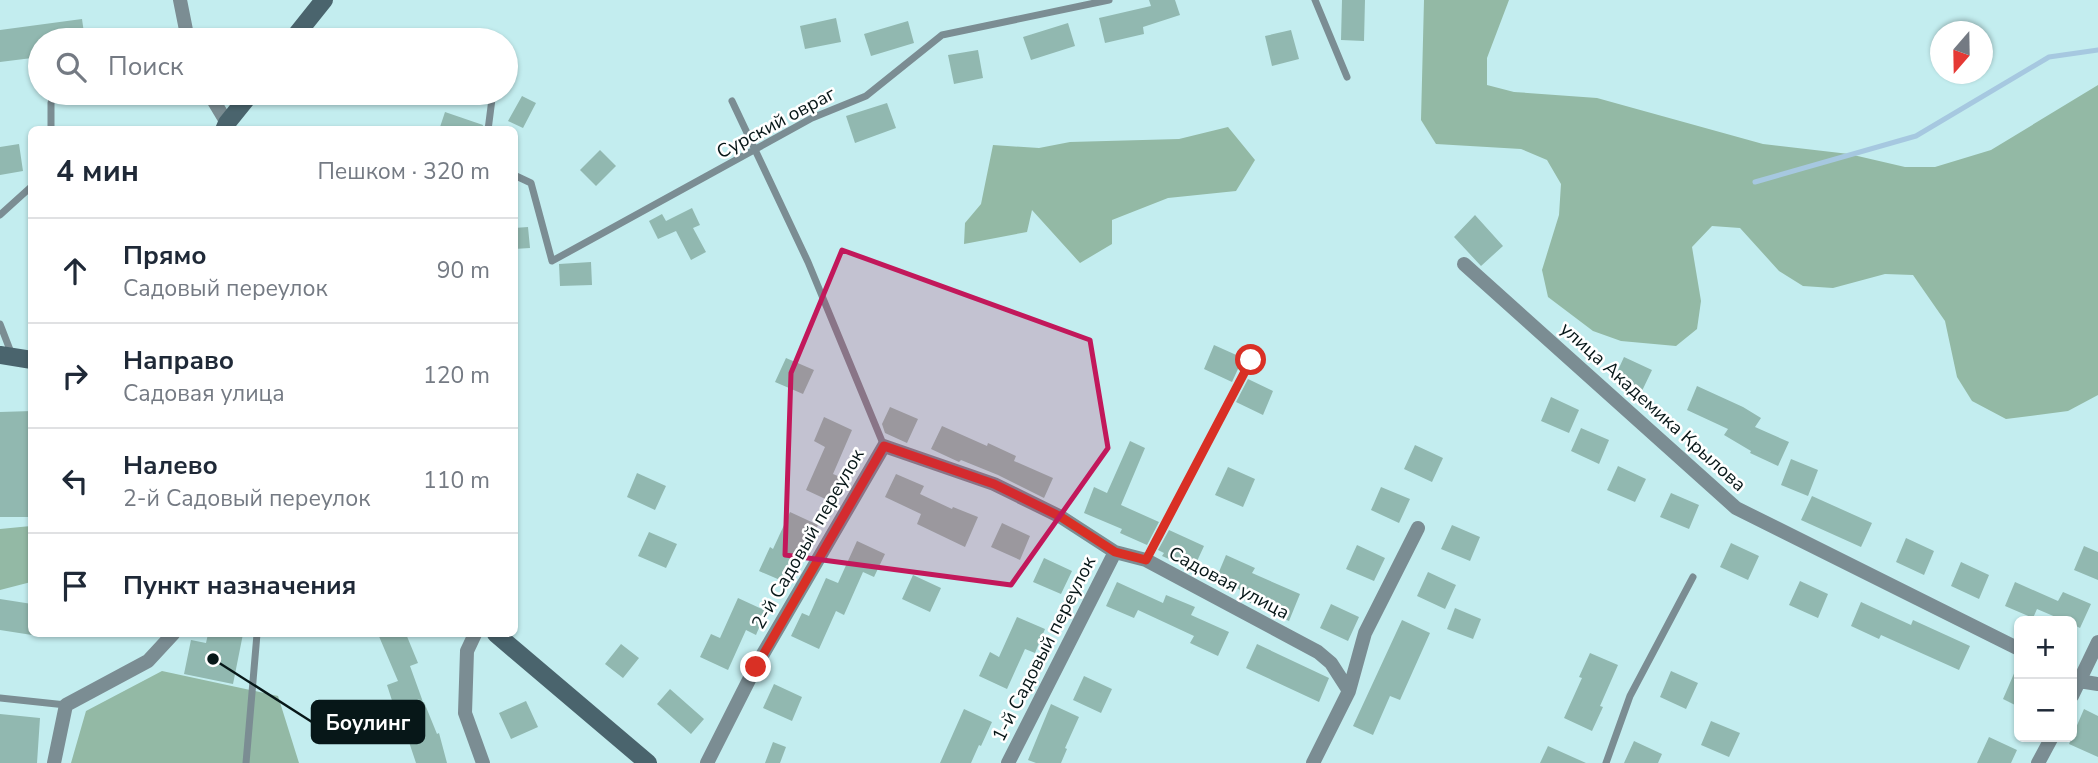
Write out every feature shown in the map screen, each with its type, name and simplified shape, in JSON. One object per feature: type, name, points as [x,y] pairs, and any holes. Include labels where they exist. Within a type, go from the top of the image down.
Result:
[{"type":"main road","points":[[302,28],[324,0]]},
{"type":"main road","points":[[225,126],[242,105]]},
{"type":"main road","points":[[6,355],[28,359]]},
{"type":"main road","points":[[500,637],[648,763]]},
{"type":"street","points":[[180,0],[186,28]]},
{"type":"street","points":[[215,105],[225,126]]},
{"type":"street","name":"улица Академика Крылова","points":[[1464,264],[1736,508],[2014,647]]},
{"type":"street","name":"Садовая улица","points":[[884,446],[994,484],[1061,517],[1115,552],[1146,560],[1318,652],[1331,663],[1349,691]]},
{"type":"street","name":"2-й Садовый переулок","points":[[707,763],[756,667],[884,446]]},
{"type":"street","points":[[1313,763],[1349,691],[1365,633],[1418,528]]},
{"type":"street","name":"1-й Садовый переулок","points":[[1008,763],[1115,552]]},
{"type":"street","points":[[54,763],[66,705],[148,661],[170,637]]},
{"type":"street","points":[[474,637],[467,651],[465,713],[483,763]]},
{"type":"street","points":[[2077,677],[2098,642]]},
{"type":"street","points":[[2077,679],[2098,684]]},
{"type":"street","points":[[2038,763],[2049,742]]},
{"type":"lane","name":"Сурский овраг","points":[[518,177],[531,183],[552,261],[812,118],[866,96],[942,35],[1109,0]]},
{"type":"lane","points":[[1315,0],[1347,77]]},
{"type":"lane","points":[[732,101],[808,262],[884,446]]},
{"type":"lane","points":[[51,105],[51,126]]},
{"type":"lane","points":[[489,126],[491,105]]},
{"type":"lane","points":[[0,215],[28,190]]},
{"type":"lane","points":[[0,324],[6,355]]},
{"type":"lane","points":[[1146,560],[1251,360]]},
{"type":"lane","points":[[1606,763],[1630,696],[1693,577]]},
{"type":"lane","points":[[246,763],[257,637]]},
{"type":"lane","points":[[0,698],[66,705]]},
{"type":"highlighted area","points":[[842,250],[1090,340],[1108,448],[1011,585],[785,555],[791,373]]},
{"type":"green space","points":[[1424,0],[1509,0],[1487,58],[1487,85],[1514,92],[1597,98],[1763,144],[1849,154],[1905,167],[1935,167],[1991,150],[2098,85],[2098,395],[2068,411],[2006,419],[1972,401],[1957,377],[1945,321],[1913,275],[1885,274],[1833,288],[1803,286],[1779,271],[1740,228],[1712,226],[1692,247],[1701,301],[1697,329],[1676,346],[1621,341],[1593,331],[1548,297],[1542,270],[1559,215],[1561,184],[1547,160],[1521,149],[1436,144],[1421,120]]},
{"type":"green space","points":[[1228,127],[1255,160],[1236,191],[1168,198],[1112,220],[1112,244],[1080,263],[1032,210],[1027,232],[964,244],[965,223],[981,204],[993,145],[1039,148],[1070,142],[1179,139]]},
{"type":"green space","points":[[28,526],[28,583],[0,590],[0,529]]},
{"type":"green space","points":[[162,671],[278,696],[299,763],[71,763],[86,711]]},
{"type":"building","points":[[1149,0],[1175,0],[1180,15],[1143,27],[1144,34],[1105,43],[1099,18],[1151,6]]},
{"type":"building","points":[[1342,0],[1365,0],[1364,41],[1341,40]]},
{"type":"building","points":[[836,18],[841,42],[805,49],[800,26]]},
{"type":"building","points":[[82,19],[83,28],[28,28],[28,58],[0,62],[0,30]]},
{"type":"building","points":[[908,21],[914,43],[871,56],[864,34]]},
{"type":"building","points":[[1068,23],[1075,46],[1031,60],[1023,37]]},
{"type":"building","points":[[1291,30],[1299,59],[1272,66],[1265,36]]},
{"type":"building","points":[[978,50],[983,78],[954,84],[948,55]]},
{"type":"building","points":[[522,96],[536,103],[523,128],[508,121]]},
{"type":"building","points":[[887,103],[896,128],[855,143],[846,116]]},
{"type":"building","points":[[445,112],[483,125],[483,126],[440,126]]},
{"type":"building","points":[[19,144],[23,171],[0,175],[0,147]]},
{"type":"building","points":[[600,150],[616,166],[596,186],[580,170]]},
{"type":"building","points":[[692,208],[700,225],[693,228],[706,252],[691,260],[676,231],[658,239],[649,221],[662,214],[666,221]]},
{"type":"building","points":[[1475,215],[1503,246],[1481,266],[1454,237]]},
{"type":"building","points":[[528,227],[530,248],[518,249],[518,228]]},
{"type":"building","points":[[591,262],[592,285],[560,286],[559,264]]},
{"type":"building","points":[[1214,345],[1243,358],[1232,382],[1204,369]]},
{"type":"building","points":[[1624,357],[1652,370],[1641,393],[1613,381]]},
{"type":"building","points":[[786,358],[814,370],[803,394],[775,382]]},
{"type":"building","points":[[1248,379],[1273,391],[1263,415],[1236,402]]},
{"type":"building","points":[[1697,386],[1743,407],[1761,418],[1755,427],[1789,442],[1778,466],[1750,453],[1751,451],[1724,435],[1728,429],[1687,410]]},
{"type":"building","points":[[1551,397],[1579,410],[1569,433],[1541,421]]},
{"type":"building","points":[[890,407],[918,419],[907,443],[885,433],[882,424]]},
{"type":"building","points":[[28,411],[28,517],[0,517],[0,412]]},
{"type":"building","points":[[824,417],[852,430],[833,474],[845,479],[834,503],[806,490],[825,447],[814,441]]},
{"type":"building","points":[[942,426],[1016,456],[1014,461],[1053,478],[1044,498],[998,475],[931,449]]},
{"type":"building","points":[[1581,428],[1609,440],[1599,464],[1571,451]]},
{"type":"building","points":[[1130,441],[1145,448],[1121,505],[1159,522],[1147,545],[1120,533],[1122,529],[1084,513],[1094,487],[1107,493]]},
{"type":"building","points":[[1415,445],[1443,458],[1432,482],[1404,469]]},
{"type":"building","points":[[1791,459],[1818,470],[1808,496],[1781,485]]},
{"type":"building","points":[[1618,466],[1646,479],[1635,502],[1607,490]]},
{"type":"building","points":[[1228,467],[1255,479],[1243,507],[1215,495]]},
{"type":"building","points":[[637,473],[666,486],[655,510],[627,497]]},
{"type":"building","points":[[896,474],[924,486],[920,494],[952,509],[953,507],[978,517],[965,547],[917,524],[921,514],[885,497]]},
{"type":"building","points":[[1381,487],[1410,499],[1399,523],[1371,510]]},
{"type":"building","points":[[1671,493],[1699,505],[1689,529],[1660,517]]},
{"type":"building","points":[[1812,496],[1872,523],[1861,547],[1801,520]]},
{"type":"building","points":[[790,512],[818,525],[787,583],[759,571],[770,547],[773,549]]},
{"type":"building","points":[[1002,523],[1030,536],[1020,560],[991,547]]},
{"type":"building","points":[[1452,525],[1480,537],[1470,561],[1441,549]]},
{"type":"building","points":[[1169,530],[1204,546],[1193,570],[1162,556],[1164,553],[1158,550]]},
{"type":"building","points":[[649,532],[677,544],[666,568],[638,556]]},
{"type":"building","points":[[1906,538],[1934,551],[1924,575],[1896,562]]},
{"type":"building","points":[[857,541],[885,554],[874,577],[863,572],[844,615],[836,611],[819,649],[791,636],[802,613],[809,616],[826,578],[838,583]]},
{"type":"building","points":[[1731,543],[1759,556],[1748,580],[1720,567]]},
{"type":"building","points":[[1357,545],[1385,558],[1374,581],[1346,569]]},
{"type":"building","points":[[2084,546],[2098,552],[2098,580],[2074,570]]},
{"type":"building","points":[[1226,555],[1255,568],[1252,573],[1300,594],[1289,621],[1244,600],[1247,593],[1216,579]]},
{"type":"building","points":[[1044,558],[1072,571],[1061,594],[1033,582]]},
{"type":"building","points":[[1961,562],[1989,575],[1979,599],[1951,586]]},
{"type":"building","points":[[1428,572],[1456,585],[1445,609],[1417,596]]},
{"type":"building","points":[[913,575],[941,588],[930,612],[902,599]]},
{"type":"building","points":[[1800,581],[1828,594],[1818,618],[1789,605]]},
{"type":"building","points":[[1117,582],[1163,603],[1166,595],[1195,607],[1191,615],[1229,632],[1218,656],[1190,643],[1194,636],[1138,610],[1134,618],[1106,606]]},
{"type":"building","points":[[2015,582],[2058,601],[2063,592],[2091,604],[2080,628],[2077,626],[2077,616],[2053,616],[2037,609],[2034,616],[2028,616],[2005,606]]},
{"type":"building","points":[[738,598],[766,611],[756,635],[746,630],[728,670],[700,657],[711,634],[720,638]]},
{"type":"building","points":[[0,599],[28,603],[28,634],[0,630]]},
{"type":"building","points":[[1861,602],[1911,625],[1913,620],[1970,646],[1959,670],[1881,635],[1879,639],[1851,626]]},
{"type":"building","points":[[1331,604],[1359,617],[1348,641],[1320,628]]},
{"type":"building","points":[[1455,608],[1481,619],[1473,639],[1447,629]]},
{"type":"building","points":[[1017,617],[1045,629],[1035,653],[1025,649],[1007,689],[979,676],[990,652],[999,657]]},
{"type":"building","points":[[1402,620],[1430,633],[1400,700],[1390,696],[1373,735],[1353,726]]},
{"type":"building","points":[[207,637],[242,637],[233,684],[184,674],[191,640],[206,643]]},
{"type":"building","points":[[379,637],[407,637],[418,663],[410,666],[423,702],[437,734],[439,733],[447,763],[416,763],[406,733],[400,735],[392,714],[396,713],[387,685],[398,681]]},
{"type":"building","points":[[621,644],[639,658],[623,678],[605,664]]},
{"type":"building","points":[[1257,644],[1329,678],[1319,702],[1246,668]]},
{"type":"building","points":[[1590,653],[1618,665],[1592,731],[1564,718]]},
{"type":"building","points":[[1671,671],[1698,683],[1686,709],[1660,697]]},
{"type":"building","points":[[2014,674],[2014,704],[2003,699]]},
{"type":"building","points":[[1084,676],[1112,689],[1101,713],[1073,700]]},
{"type":"building","points":[[774,684],[802,697],[792,721],[763,708]]},
{"type":"building","points":[[670,689],[704,719],[691,734],[657,704]]},
{"type":"building","points":[[526,701],[538,727],[511,739],[499,713]]},
{"type":"building","points":[[1051,704],[1079,717],[1061,763],[1036,763],[1028,760]]},
{"type":"building","points":[[964,709],[992,722],[971,763],[940,763]]},
{"type":"building","points":[[2084,709],[2098,716],[2098,757],[2069,744],[2077,742],[2077,725]]},
{"type":"building","points":[[0,714],[40,718],[37,763],[0,763]]},
{"type":"building","points":[[1711,721],[1740,733],[1729,757],[1701,745]]},
{"type":"building","points":[[1989,737],[2017,750],[2011,763],[1977,763]]},
{"type":"building","points":[[1634,741],[1662,754],[1658,763],[1624,763]]},
{"type":"building","points":[[773,742],[786,747],[780,763],[765,763]]},
{"type":"building","points":[[1548,746],[1586,763],[1540,763]]},
{"type":"waterway","points":[[1755,182],[1916,136],[2049,57],[2098,50]]},
{"type":"place","name":"Боулинг","points":[[213,659]]},
{"type":"route","points":[[756,667],[884,446],[994,484],[1061,517],[1115,552],[1146,560],[1251,360]]}]
